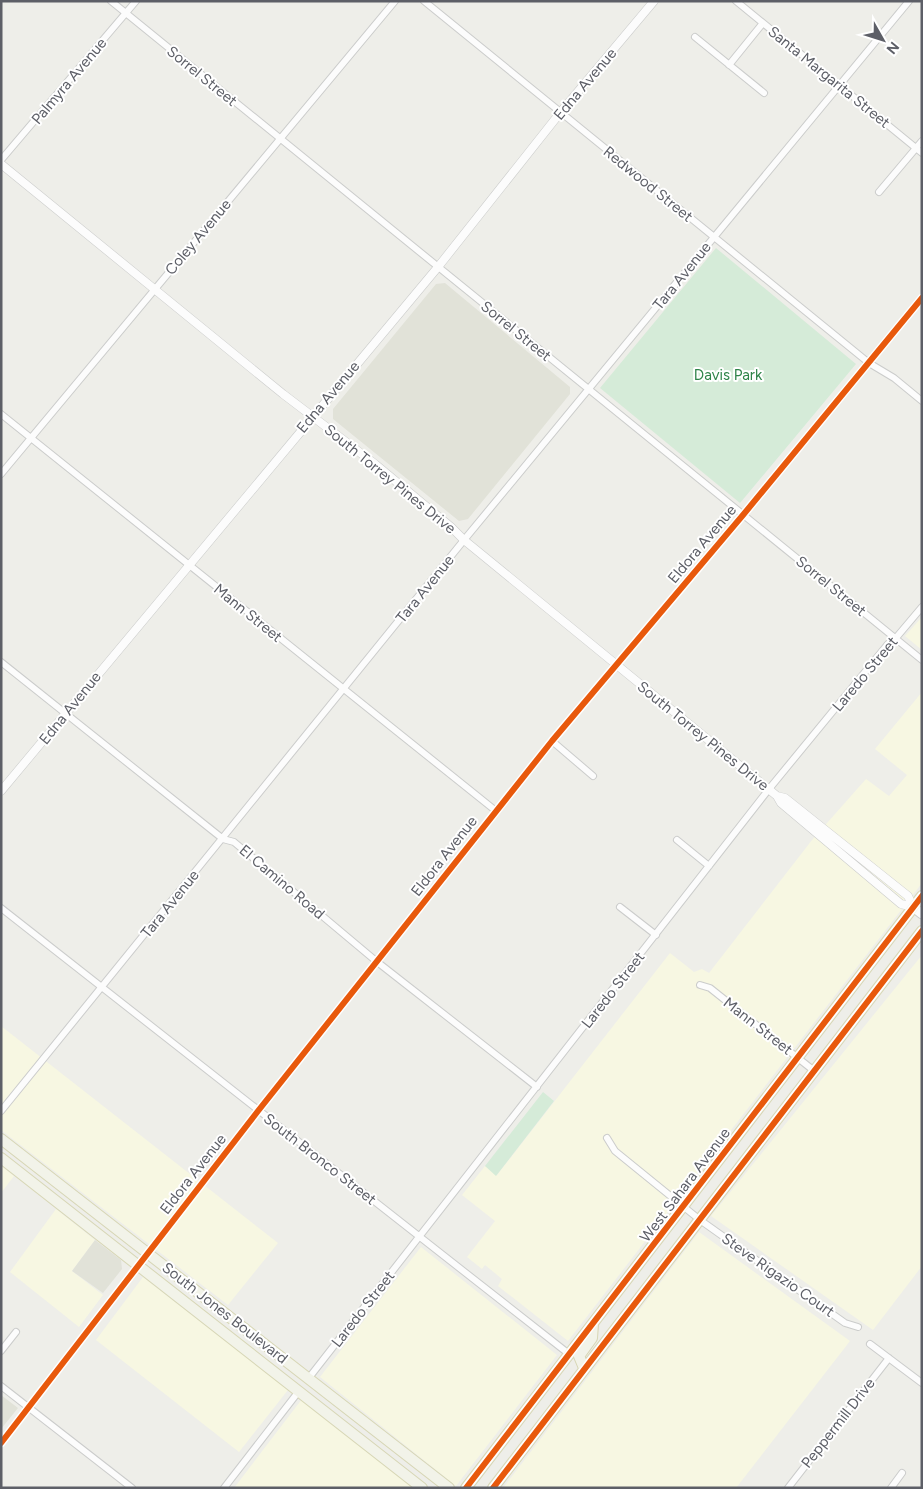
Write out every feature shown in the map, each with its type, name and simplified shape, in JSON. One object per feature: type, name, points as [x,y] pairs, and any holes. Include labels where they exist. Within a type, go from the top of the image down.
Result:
[{"type":"main road","name":"West Sahara Avenue","points":[[466,1488],[922,896]]},
{"type":"main road","name":"South Torrey Pines Drive","points":[[913,907],[922,914]]},
{"type":"main road","points":[[493,1488],[813,1070],[922,931]]},
{"type":"main road","name":"South Jones Boulevard","points":[[1,1139],[449,1488]]},
{"type":"main road","name":"South Jones Boulevard","points":[[1,1158],[422,1488]]},
{"type":"main road","points":[[584,1368],[579,1356],[592,1338],[593,1323]]},
{"type":"main road","points":[[266,1364],[286,1370],[299,1379],[308,1379]]},
{"type":"street","name":"Sorrel Street","points":[[111,1],[922,660]]},
{"type":"street","name":"Palmyra Avenue","points":[[1,162],[136,1]]},
{"type":"street","name":"Coley Avenue","points":[[1,474],[395,1]]},
{"type":"street","name":"Redwood Street","points":[[424,1],[869,362],[922,401]]},
{"type":"street","name":"Edna Avenue","points":[[1,791],[312,416],[438,268],[560,113],[654,1]]},
{"type":"street","name":"Santa Margarita Street","points":[[736,1],[922,153]]},
{"type":"street","name":"Tara Avenue","points":[[1,1111],[464,540],[909,1]]},
{"type":"street","points":[[729,64],[763,23]]},
{"type":"street","points":[[695,37],[764,93]]},
{"type":"street","points":[[879,192],[922,141]]},
{"type":"street","name":"South Torrey Pines Drive","points":[[1,162],[312,416],[451,526],[464,540],[769,790],[777,796],[785,798],[827,830],[908,896],[913,907]]},
{"type":"street","name":"Eldora Avenue","points":[[1,1444],[138,1264],[552,741],[743,515],[922,298]]},
{"type":"street","name":"Mann Street","points":[[1,414],[496,811]]},
{"type":"street","name":"Laredo Street","points":[[308,1379],[769,790],[888,644],[895,639],[922,607]]},
{"type":"street","name":"El Camino Road","points":[[1,662],[223,839],[234,842],[376,961],[537,1087]]},
{"type":"street","points":[[552,741],[594,776]]},
{"type":"street","name":"South Torrey Pines Drive","points":[[777,796],[781,803],[820,838],[901,904],[913,907]]},
{"type":"street","points":[[820,838],[827,830]]},
{"type":"street","points":[[677,840],[709,866]]},
{"type":"street","points":[[620,906],[656,935]]},
{"type":"street","name":"South Bronco Street","points":[[1,908],[569,1354]]},
{"type":"street","name":"Mann Street","points":[[700,985],[710,988],[813,1070]]},
{"type":"street","points":[[606,1138],[615,1151],[700,1220]]},
{"type":"street","name":"Steve Rigazio Court","points":[[700,1220],[845,1323],[858,1327]]},
{"type":"street","points":[[1,1351],[16,1332]]},
{"type":"street","points":[[870,1344],[922,1383]]},
{"type":"street","name":"Peppermill Drive","points":[[788,1488],[889,1358]]},
{"type":"street","points":[[1,1386],[132,1488]]},
{"type":"street","points":[[224,1488],[299,1391]]},
{"type":"street","points":[[891,1488],[902,1473]]},
{"type":"shaded area","points":[[445,283],[570,387],[570,394],[468,519],[459,521],[333,419],[333,409],[436,284]]},
{"type":"shaded area","points":[[922,617],[922,650],[905,636]]},
{"type":"shaded area","points":[[922,692],[922,883],[568,1341],[498,1286],[502,1279],[485,1265],[482,1269],[467,1257],[495,1221],[462,1195],[485,1166],[497,1175],[670,953],[694,972],[702,969],[709,973],[812,840],[866,779],[889,796],[907,775],[875,749]]},
{"type":"shaded area","points":[[922,955],[922,1266],[873,1330],[711,1216]]},
{"type":"shaded area","points":[[1,1026],[278,1243],[228,1305],[1,1130]]},
{"type":"shaded area","points":[[1,1166],[14,1176],[1,1193]]},
{"type":"shaded area","points":[[56,1209],[95,1240],[72,1271],[103,1295],[79,1327],[10,1272]]},
{"type":"shaded area","points":[[699,1232],[850,1341],[736,1488],[503,1488]]},
{"type":"shaded area","points":[[95,1240],[121,1260],[122,1269],[103,1293],[72,1271]]},
{"type":"shaded area","points":[[421,1247],[557,1355],[456,1486],[320,1377]]},
{"type":"shaded area","points":[[143,1277],[288,1390],[239,1452],[96,1340]]},
{"type":"shaded area","points":[[1,1395],[18,1408],[1,1429]]},
{"type":"shaded area","points":[[302,1399],[415,1488],[234,1488]]},
{"type":"green space","name":"Davis Park","points":[[716,248],[856,364],[740,503],[600,388]]},
{"type":"green space","points":[[543,1092],[554,1101],[496,1176],[485,1166]]},
{"type":"cycle path","points":[[1,1443],[258,1111],[552,741],[743,515],[922,298]]},
{"type":"cycle path","points":[[466,1488],[922,896]]},
{"type":"cycle path","points":[[493,1488],[922,931]]}]
